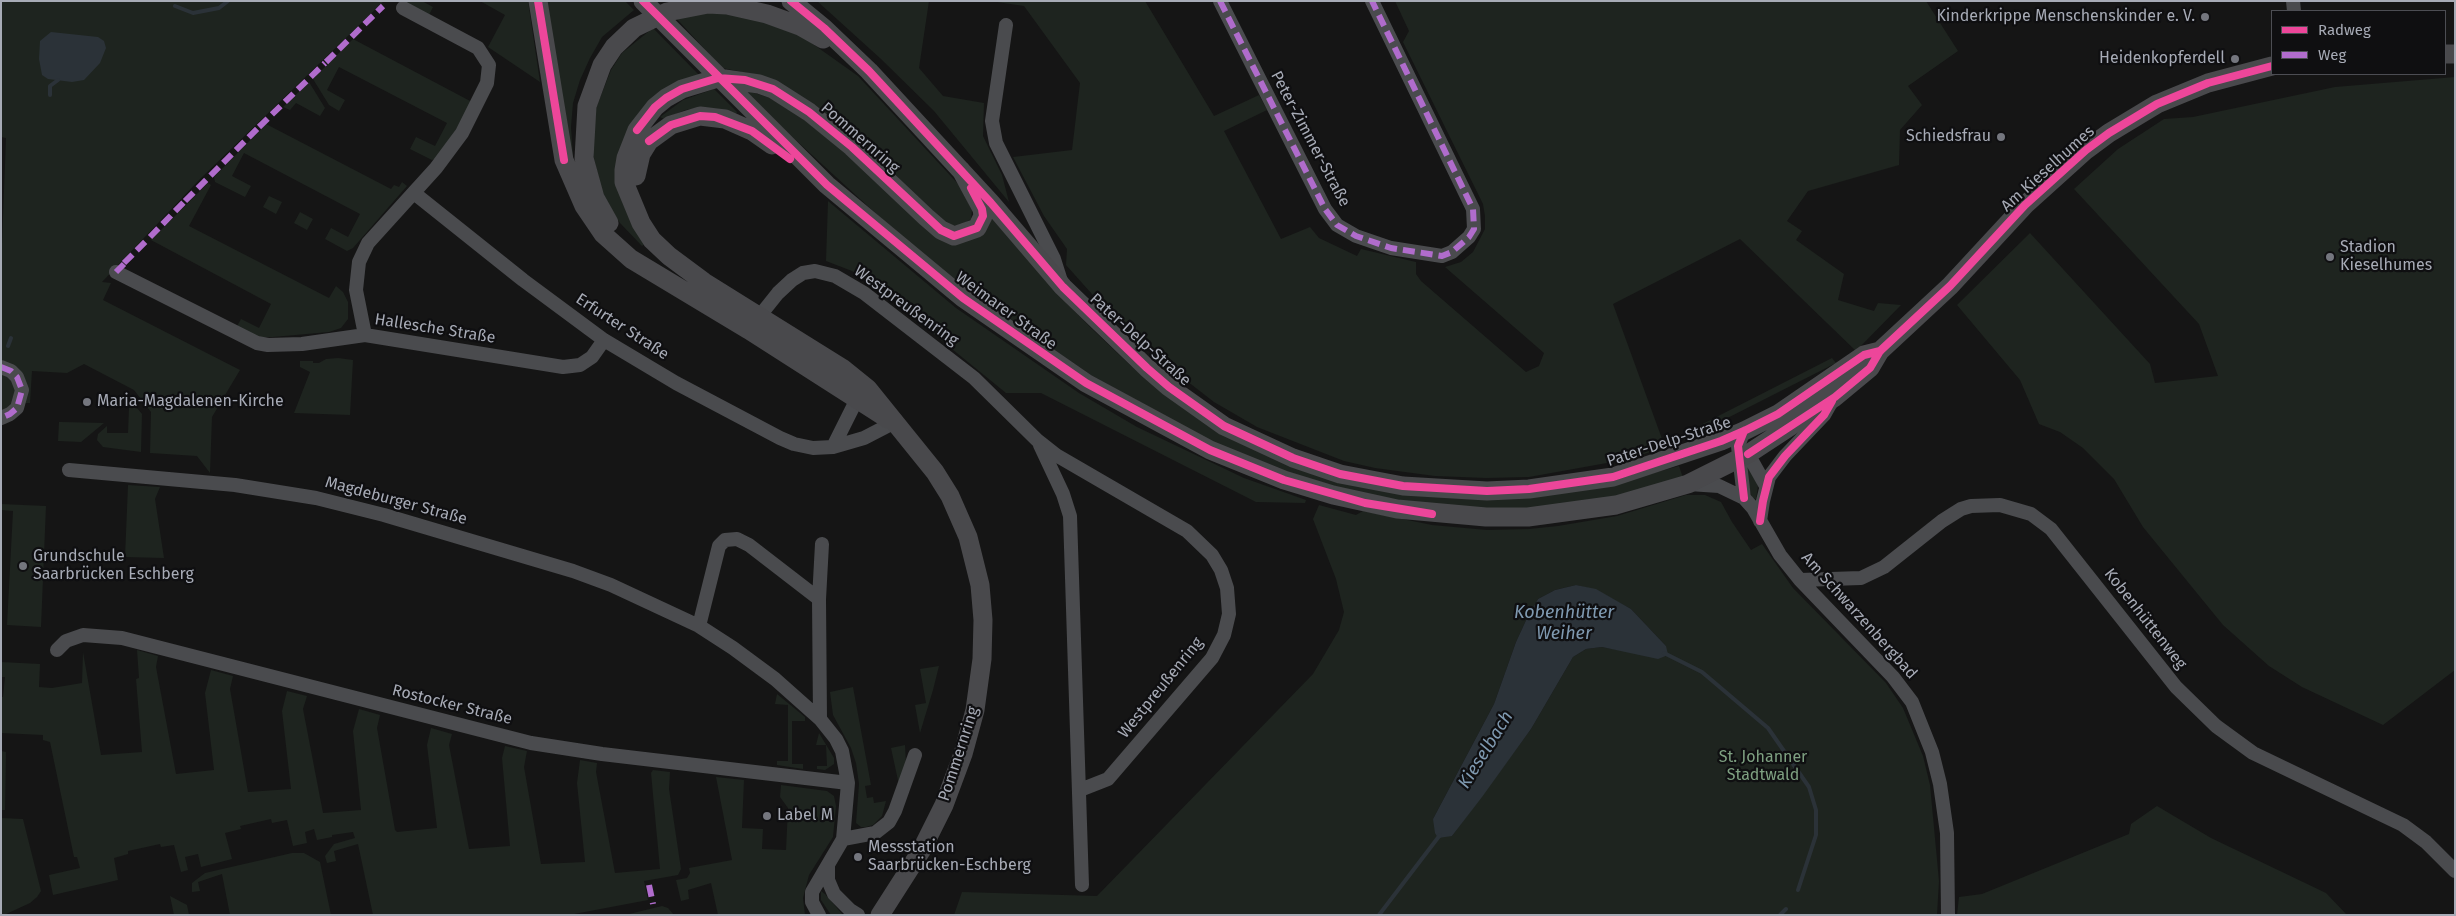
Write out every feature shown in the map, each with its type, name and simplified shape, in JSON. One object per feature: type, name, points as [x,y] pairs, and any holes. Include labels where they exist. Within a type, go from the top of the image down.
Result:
[{"type":"street","name":"Pommernring","points":[[538,1],[561,146],[568,173],[584,206],[604,234],[631,258],[671,282],[754,323],[856,379],[868,389],[935,472],[962,521],[973,553],[980,585],[983,642],[975,710],[954,780],[921,851],[880,915]]},
{"type":"street","name":"Weimarer Straße","points":[[644,1],[718,78],[827,185],[963,298],[1086,383],[1210,450],[1284,480],[1357,501],[1397,509],[1486,517],[1528,517],[1616,505],[1688,484],[1738,446],[1835,396]]},
{"type":"street","name":"Pater-Delp-Straße","points":[[790,1],[824,28],[869,71],[961,170],[1063,287],[1097,322],[1147,368],[1169,387],[1224,426],[1293,458],[1340,474],[1371,481],[1434,490],[1487,491],[1529,489],[1580,483],[1624,474],[1738,446],[1778,414]]},
{"type":"street","name":"Peter-Zimmer-Straße","points":[[1220,1],[1325,209],[1337,225],[1356,236],[1391,248],[1442,256],[1452,252],[1469,238],[1474,229],[1474,208],[1389,41],[1372,1]]},
{"type":"street","name":"Pommernring","points":[[671,282],[636,254],[611,226],[595,198],[588,177],[584,152],[587,106],[593,85],[614,47],[634,28],[667,12],[692,5],[727,5],[767,14],[800,26],[826,41],[869,71]]},
{"type":"street","points":[[365,335],[356,290],[359,262],[368,243],[414,193],[462,133],[487,83],[489,65],[478,48],[402,8]]},
{"type":"street","name":"Pater-Delp-Straße","points":[[1006,25],[992,121],[996,143],[1054,259],[1063,287]]},
{"type":"street","name":"Am Kieselhumes","points":[[1835,396],[1870,368],[1880,351],[1950,286],[2025,205],[2093,144],[2157,104],[2208,83],[2271,66]]},
{"type":"street","name":"Pommernring","points":[[893,422],[856,401],[669,256],[652,240],[634,210],[624,182],[626,158],[637,130],[666,98],[690,86],[718,78],[759,84],[772,89],[809,112],[852,147],[941,230],[954,236],[965,234],[977,228],[983,216],[982,208],[961,170]]},
{"type":"street","points":[[634,210],[638,164],[649,141],[671,124],[700,116],[725,119],[752,130],[827,185]]},
{"type":"street","name":"Erfurter Straße","points":[[414,193],[523,280],[604,340],[676,383],[787,441],[813,448],[833,447],[864,438],[893,422]]},
{"type":"street","name":"Westpreußenring","points":[[754,323],[778,293],[803,273],[815,271],[835,276],[864,293],[974,378],[1037,440],[1088,475],[1188,530],[1212,555],[1221,570],[1227,588],[1229,614],[1224,635],[1212,658],[1108,779],[1092,787],[1080,790]]},
{"type":"street","name":"Hallesche Straße","points":[[116,272],[257,343],[282,346],[365,335],[564,368],[580,365],[592,357],[604,340]]},
{"type":"street","name":"Am Kieselhumes","points":[[1778,414],[1864,355],[1880,351]]},
{"type":"street","points":[[1,367],[11,371],[17,377],[22,396],[14,412],[1,418]]},
{"type":"street","points":[[1760,521],[1766,486],[1778,464],[1824,415],[1835,396]]},
{"type":"street","points":[[833,447],[856,401]]},
{"type":"street","name":"Westpreußenring","points":[[1037,440],[1063,494],[1070,516],[1082,886]]},
{"type":"street","points":[[1738,446],[1766,486]]},
{"type":"street","name":"Am Schwarzenbergbad","points":[[1738,446],[1744,498],[1780,555],[1800,580],[1893,677],[1912,702],[1932,752],[1940,784],[1947,833],[1948,915]]},
{"type":"street","name":"Magdeburger Straße","points":[[69,470],[235,485],[316,498],[384,515],[573,571],[610,585],[698,626],[733,648],[775,679],[820,719],[836,739],[842,751],[848,783],[843,839],[812,892],[812,902],[819,915]]},
{"type":"street","name":"Am Schwarzenbergbad","points":[[1688,484],[1719,486],[1744,498]]},
{"type":"street","name":"Kobenhüttenweg","points":[[1800,580],[1861,578],[1884,568],[1942,521],[1971,506],[2000,505],[2017,508],[2031,514],[2051,529],[2176,687],[2216,726],[2253,753],[2403,825],[2426,842],[2455,871]]},
{"type":"street","points":[[698,626],[719,546],[725,540],[737,539],[749,545],[819,599]]},
{"type":"street","points":[[820,719],[819,599],[822,544]]},
{"type":"street","name":"Rostocker Straße","points":[[57,650],[66,641],[82,636],[122,638],[531,743],[602,754],[848,783]]},
{"type":"street","points":[[843,839],[875,833],[889,822],[915,755]]},
{"type":"street","points":[[828,865],[828,880],[834,894],[850,910],[858,915]]},
{"type":"green space","points":[[1,1],[384,1],[200,179],[102,282],[111,283],[103,300],[240,370],[212,417],[210,473],[197,456],[150,453],[151,412],[134,390],[84,364],[67,373],[32,371],[30,403],[20,403],[22,390],[1,367],[1,270],[6,138],[1,137]]},
{"type":"green space","points":[[405,1],[422,1],[433,7],[428,17],[405,5]]},
{"type":"green space","points":[[480,1],[528,1],[540,82],[488,47],[505,15]]},
{"type":"green space","points":[[547,1],[625,1],[634,10],[602,37],[580,80],[573,103],[571,127],[573,156],[571,157]]},
{"type":"green space","points":[[817,1],[929,1],[919,68],[943,96],[984,103],[983,136],[1002,175],[1009,202],[934,111],[881,59]]},
{"type":"green space","points":[[990,1],[1145,1],[1214,116],[1259,95],[1267,110],[1224,131],[1281,239],[1310,227],[1319,238],[1357,256],[1361,249],[1416,262],[1416,274],[1421,281],[1526,372],[1539,366],[1544,353],[1445,267],[1461,262],[1473,252],[1485,229],[1483,204],[1403,42],[1409,31],[1395,1],[1926,1],[1958,51],[1908,86],[1922,105],[1900,130],[1899,165],[1808,191],[1787,221],[1802,231],[1796,240],[1844,274],[1838,300],[1874,311],[1878,303],[1901,305],[1856,351],[1740,239],[1613,304],[1665,447],[1629,459],[1529,477],[1435,476],[1375,468],[1344,461],[1257,427],[1214,402],[1143,345],[1108,312],[1066,265],[1067,249],[1044,216],[1013,157],[1072,150],[1080,83],[1024,6]]},
{"type":"green space","points":[[708,12],[749,17],[796,32],[858,76],[960,186],[972,210],[971,219],[963,224],[952,226],[942,220],[763,76],[722,68],[676,18]]},
{"type":"green space","points":[[653,28],[700,76],[674,85],[618,182],[623,204],[646,243],[642,246],[620,223],[603,196],[592,150],[596,108],[611,70],[622,53]]},
{"type":"green space","points":[[353,39],[472,102],[437,158],[432,160],[410,149],[416,137],[435,146],[447,123],[339,67],[327,90],[345,100],[339,111],[329,105],[313,79]]},
{"type":"green space","points":[[2455,77],[2455,670],[2383,725],[2302,687],[2269,666],[2223,625],[2143,527],[2114,479],[2083,448],[2060,432],[2039,424],[2020,380],[1957,305],[2030,233],[2150,364],[2155,383],[2218,376],[2199,324],[2074,189],[2118,149],[2164,119],[2193,117],[2335,87]]},
{"type":"green space","points":[[309,82],[325,108],[320,116],[296,103],[290,110],[283,107]]},
{"type":"green space","points":[[739,88],[770,98],[798,115],[845,152],[938,237],[990,213],[1055,291],[1130,365],[1164,393],[1338,480],[1613,484],[1679,466],[1683,478],[1615,499],[1528,509],[1432,507],[1367,496],[1287,472],[1214,443],[1091,375],[969,291],[908,243]]},
{"type":"green space","points":[[714,89],[737,112],[736,114],[719,109],[701,108],[685,110],[664,119],[660,117],[683,100]]},
{"type":"green space","points":[[266,124],[391,189],[394,185],[399,187],[402,182],[407,186],[353,248],[347,251],[325,239],[331,228],[348,237],[360,214],[244,153],[232,176],[251,186],[245,197],[215,182],[214,177]]},
{"type":"green space","points":[[208,183],[211,185],[189,226],[329,298],[336,286],[343,292],[348,302],[348,319],[341,328],[329,332],[259,337],[236,328],[241,319],[259,328],[271,304],[151,240]]},
{"type":"green space","points":[[269,196],[282,202],[276,214],[263,207]]},
{"type":"green space","points":[[828,201],[956,308],[1079,393],[1137,427],[1244,478],[1306,500],[1305,503],[1256,502],[1041,393],[1006,393],[871,283],[852,271],[826,261]]},
{"type":"green space","points":[[300,212],[313,219],[307,230],[294,223]]},
{"type":"green space","points":[[1832,358],[1836,363],[1684,440],[1681,435]]},
{"type":"green space","points":[[326,359],[353,360],[350,415],[294,413],[310,372],[300,367],[300,361],[319,363]]},
{"type":"green space","points":[[1,371],[15,380],[17,400],[1,413]]},
{"type":"green space","points":[[129,408],[137,408],[142,414],[141,452],[103,447],[97,440],[98,434],[107,426],[107,433],[128,433]]},
{"type":"green space","points":[[59,422],[104,423],[81,442],[58,441]]},
{"type":"green space","points":[[1751,466],[1758,486],[1756,499],[1752,498],[1747,479],[1747,468]]},
{"type":"green space","points":[[128,485],[160,487],[155,499],[164,558],[125,557]]},
{"type":"green space","name":"St. Johanner Stadtwald","points":[[1686,495],[1705,495],[1721,502],[1751,550],[1762,544],[1793,588],[1886,683],[1903,708],[1923,756],[1930,785],[1939,881],[1937,915],[954,915],[962,892],[1097,896],[1313,674],[1339,630],[1344,612],[1336,579],[1313,519],[1319,505],[1356,515],[1363,511],[1432,525],[1487,530],[1558,526],[1617,516]],"holes":[[[1576,585],[1596,590],[1631,609],[1666,646],[1619,650],[1602,647],[1586,649],[1573,657],[1531,729],[1452,836],[1433,819],[1494,704],[1516,642],[1528,616],[1538,599],[1555,590]]]},
{"type":"green space","points":[[1,504],[46,506],[41,627],[7,625],[13,511],[1,510]]},
{"type":"green space","points":[[137,650],[158,656],[156,667],[176,774],[214,770],[205,693],[211,670],[233,676],[230,689],[248,792],[291,789],[282,711],[287,691],[307,696],[303,709],[323,813],[361,810],[353,731],[359,709],[380,715],[377,728],[395,830],[397,832],[437,828],[427,745],[431,728],[452,734],[449,745],[469,849],[510,846],[502,758],[505,746],[527,751],[524,767],[541,864],[585,862],[577,783],[580,760],[597,763],[596,772],[615,873],[660,869],[651,773],[653,770],[670,772],[669,789],[681,869],[678,875],[644,881],[648,900],[569,915],[373,915],[358,844],[334,851],[336,861],[327,863],[325,856],[334,844],[355,838],[353,832],[332,835],[332,837],[317,840],[314,829],[305,832],[307,843],[293,846],[287,820],[272,823],[271,819],[240,826],[241,829],[225,833],[232,859],[201,867],[198,854],[185,857],[188,870],[181,872],[174,845],[161,847],[160,844],[128,851],[128,854],[114,858],[118,880],[53,895],[49,875],[80,868],[77,857],[74,857],[50,742],[43,740],[43,735],[1,733],[1,697],[3,697],[5,677],[1,677],[1,662],[40,664],[39,687],[52,688],[82,683],[83,652],[101,755],[142,752],[136,679],[139,678]]},
{"type":"green space","points":[[939,666],[920,733],[915,705],[926,703],[920,669]]},
{"type":"green space","points":[[853,687],[871,785],[865,786],[867,798],[873,797],[874,803],[886,801],[882,816],[873,825],[866,827],[861,827],[856,823],[859,784],[856,763],[851,748],[833,715],[830,692]]},
{"type":"green space","points":[[777,694],[805,717],[805,721],[792,721],[792,764],[803,764],[803,769],[777,765],[777,761],[788,761],[788,705],[775,704]]},
{"type":"green space","points":[[819,733],[834,758],[834,764],[825,770],[817,769],[817,766],[827,766],[826,745],[816,745]]},
{"type":"green space","points":[[905,745],[906,764],[899,785],[891,748]]},
{"type":"green space","points":[[1,751],[6,752],[5,810],[1,810]]},
{"type":"green space","points":[[716,777],[744,780],[742,828],[763,829],[762,849],[786,850],[788,808],[780,797],[781,785],[827,791],[834,796],[836,806],[833,837],[809,875],[803,898],[805,915],[718,915],[711,883],[688,890],[689,899],[681,901],[676,880],[687,878],[690,873],[689,868],[732,860]]},
{"type":"green space","points":[[2157,806],[2211,838],[2326,893],[2347,915],[1957,915],[1959,897],[1982,894],[2129,834],[2131,824]]},
{"type":"green space","points":[[1,818],[23,819],[41,891],[30,903],[4,915],[1,915]]},
{"type":"green space","points":[[292,853],[304,853],[320,862],[331,915],[230,915],[222,874],[198,882],[200,891],[192,892],[192,883],[205,873]]},
{"type":"green space","points":[[821,891],[843,915],[831,915],[821,900]]},
{"type":"green space","points":[[170,896],[187,905],[189,915],[174,915]]},
{"type":"green space","points":[[662,906],[668,908],[674,915],[625,915]]},
{"type":"water","points":[[51,32],[98,37],[104,41],[106,48],[100,63],[84,80],[72,82],[48,79],[42,75],[39,59],[40,41]]},
{"type":"water","name":"Kobenhütter Weiher","points":[[1576,585],[1596,589],[1631,609],[1666,646],[1668,655],[1658,659],[1602,647],[1586,649],[1573,657],[1531,729],[1482,797],[1452,836],[1438,838],[1435,833],[1433,819],[1494,704],[1516,642],[1528,616],[1538,599],[1555,590]]},
{"type":"waterway","points":[[175,6],[193,13],[219,8],[228,1]]},
{"type":"waterway","points":[[50,95],[50,86],[58,80]]},
{"type":"waterway","points":[[8,346],[11,338]]},
{"type":"waterway","points":[[1664,653],[1702,672],[1768,728],[1809,787],[1816,810],[1816,835],[1798,890]]},
{"type":"waterway","name":"Kieselbach","points":[[1379,915],[1440,835]]},
{"type":"waterway","points":[[1780,915],[1786,909]]},
{"type":"marked path","points":[[1220,1],[1325,209],[1337,225],[1356,236],[1391,248],[1442,256],[1452,252],[1469,237],[1474,229],[1473,209],[1372,1]]},
{"type":"marked path","points":[[326,62],[383,6]]},
{"type":"marked path","points":[[259,127],[325,63]]},
{"type":"marked path","points":[[185,201],[258,128]]},
{"type":"marked path","points":[[150,237],[184,202]]},
{"type":"marked path","points":[[124,263],[149,238]]},
{"type":"marked path","points":[[116,272],[124,264]]},
{"type":"marked path","points":[[1,367],[11,371],[17,377],[22,390],[17,408],[1,418]]},
{"type":"marked path","points":[[649,885],[653,904]]},
{"type":"cycle path","points":[[538,1],[564,160]]},
{"type":"cycle path","points":[[643,1],[827,185],[963,298],[1086,383],[1210,450],[1284,480],[1365,503],[1432,514]]},
{"type":"cycle path","points":[[791,1],[824,28],[869,71],[991,203],[1063,287],[1169,387],[1224,426],[1293,458],[1340,474],[1403,486],[1487,491],[1529,489],[1613,477],[1721,441],[1744,431],[1778,414],[1864,355],[1880,351]]},
{"type":"cycle path","points":[[1748,454],[1835,397],[1870,368],[1880,351],[1950,286],[2025,205],[2086,150],[2109,133],[2157,104],[2208,83],[2271,66]]},
{"type":"cycle path","points":[[637,130],[655,107],[682,89],[718,78],[745,80],[773,89],[809,112],[852,147],[941,230],[954,236],[977,228],[983,216],[982,209],[971,188]]},
{"type":"cycle path","points":[[649,141],[671,125],[700,116],[715,117],[752,131],[790,159]]},
{"type":"cycle path","points":[[1760,521],[1769,477],[1785,456],[1824,415],[1832,401]]},
{"type":"cycle path","points":[[1744,431],[1738,446],[1744,498]]},
{"type":"place","name":"Kinderkrippe Menschenskinder e. V.","points":[[2205,17]]},
{"type":"place","name":"Heidenkopferdell","points":[[2235,59]]},
{"type":"place","name":"Schiedsfrau","points":[[2001,137]]},
{"type":"place","name":"Stadion Kieselhumes","points":[[2330,257]]},
{"type":"place","name":"Maria-Magdalenen-Kirche","points":[[87,402]]},
{"type":"place","name":"Grundschule Saarbrücken Eschberg","points":[[23,566]]},
{"type":"place","name":"Label M","points":[[767,816]]},
{"type":"place","name":"Messstation Saarbrücken-Eschberg","points":[[858,857]]}]
